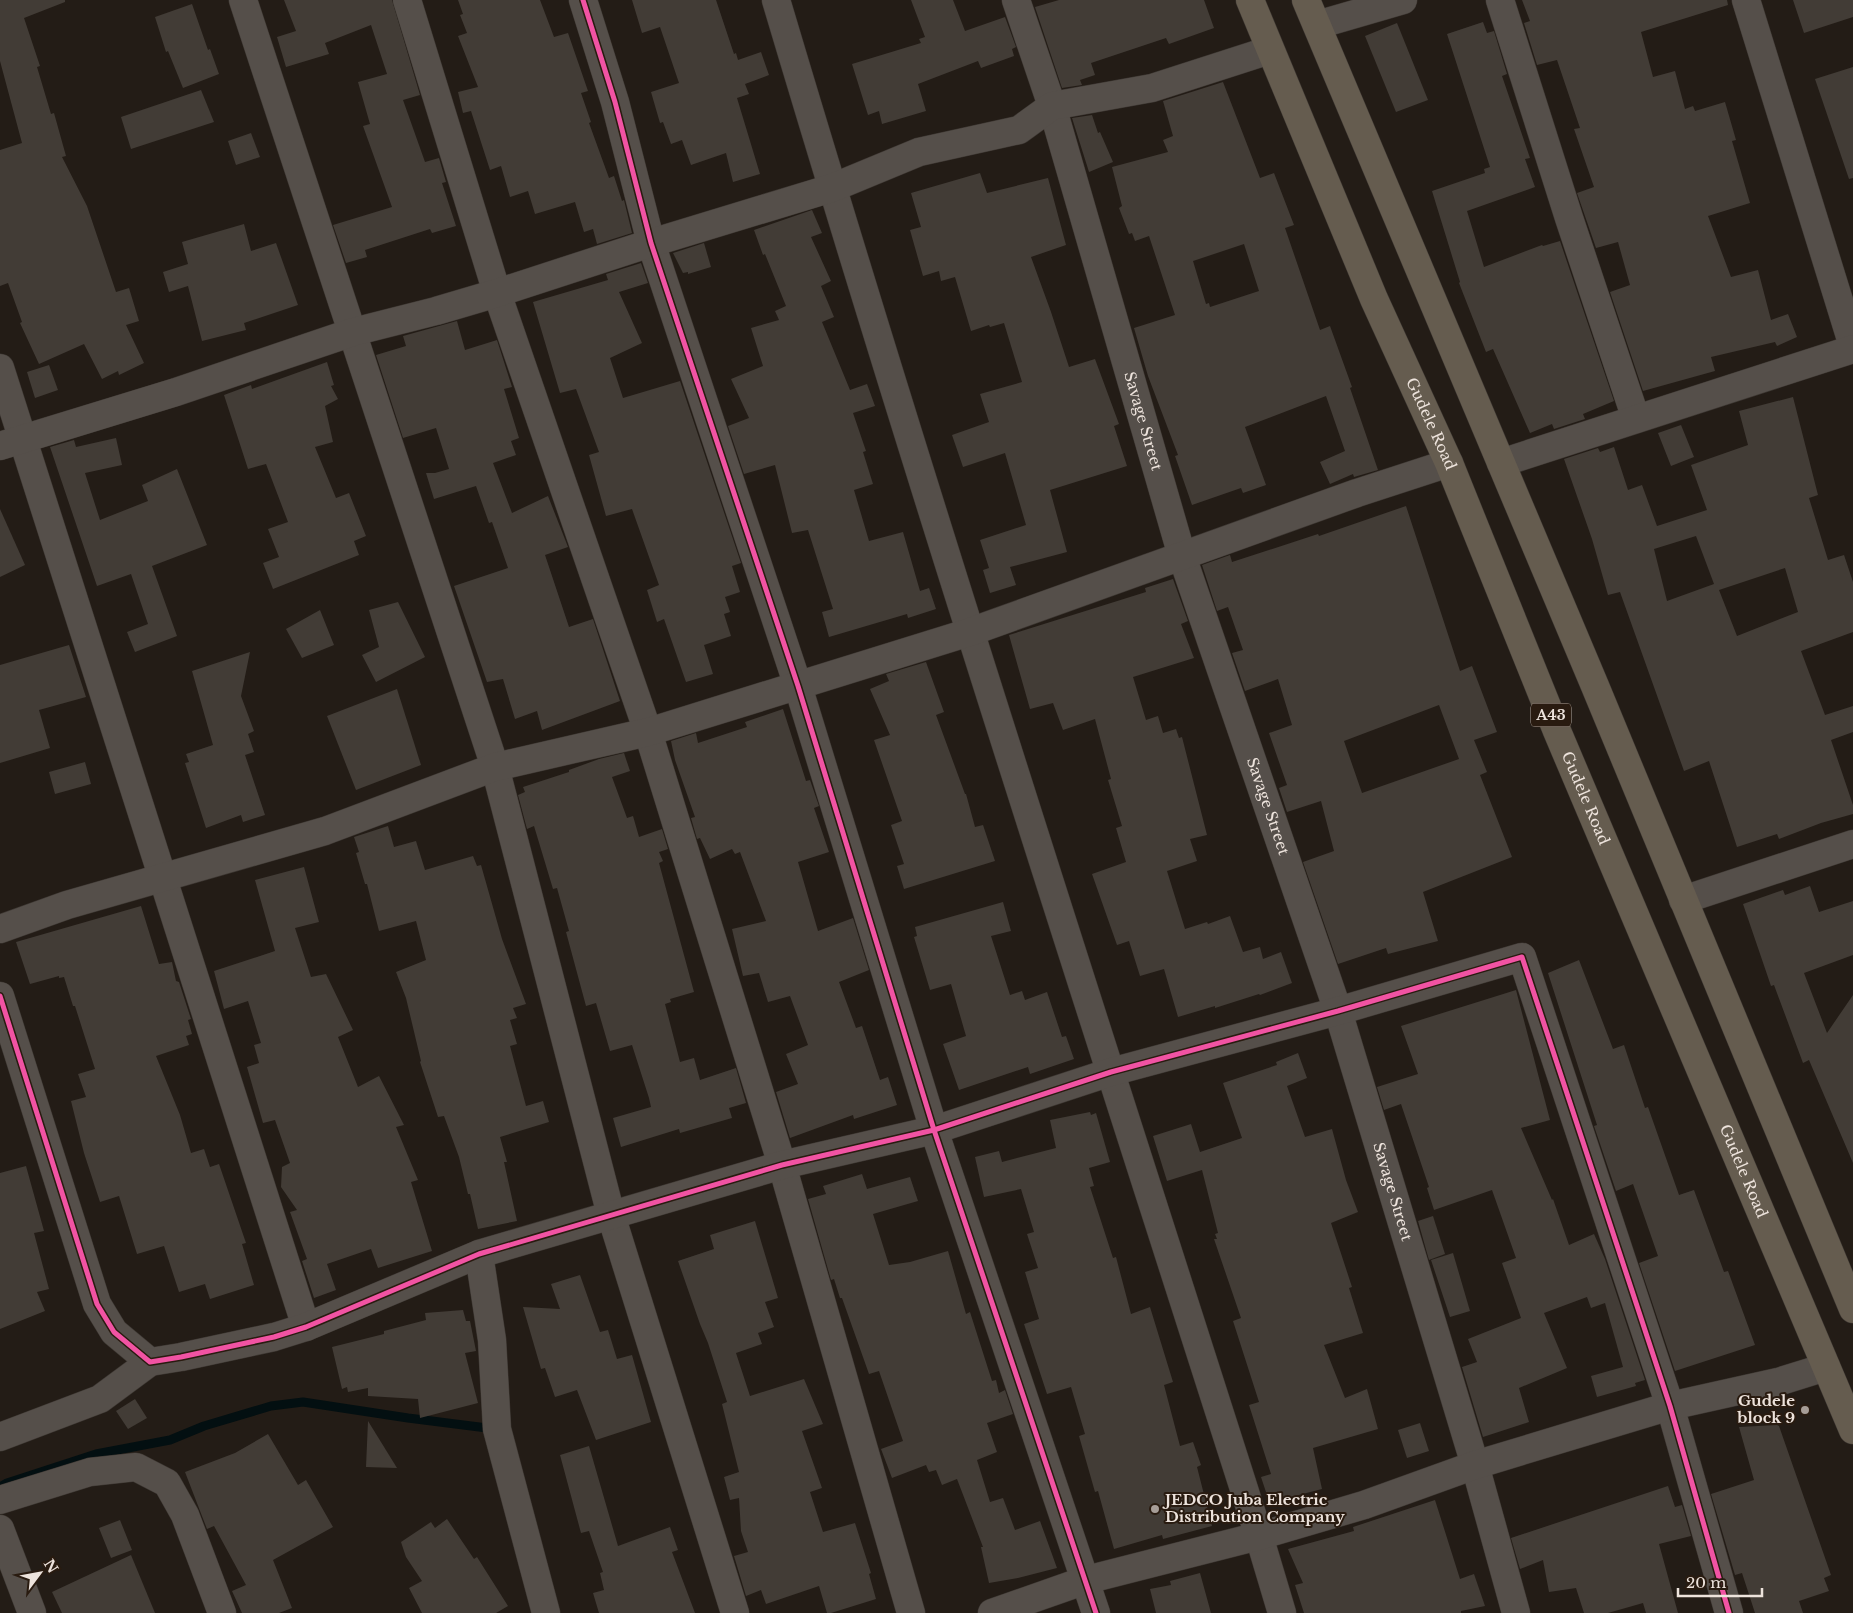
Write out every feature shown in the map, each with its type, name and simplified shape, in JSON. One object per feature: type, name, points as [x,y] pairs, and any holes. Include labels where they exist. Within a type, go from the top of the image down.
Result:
[{"type":"highway","name":"Gudele Road","points":[[1250,0],[1374,299],[1449,463],[1558,731],[1853,1430]]},
{"type":"highway","points":[[1306,0],[1853,1309]]},
{"type":"street","points":[[242,0],[496,767],[611,1215],[735,1613]]},
{"type":"street","points":[[407,0],[497,293],[648,732],[782,1165],[911,1613]]},
{"type":"street","points":[[583,0],[615,102],[652,243],[798,686],[934,1130],[1096,1613]]},
{"type":"street","points":[[776,0],[832,188],[970,632],[1282,1613]]},
{"type":"street","name":"Savage Street","points":[[1016,0],[1052,106],[1182,556],[1338,1011],[1475,1465],[1516,1613]]},
{"type":"street","points":[[1317,25],[1403,0]]},
{"type":"street","points":[[1500,0],[1569,218],[1636,419]]},
{"type":"street","points":[[1500,463],[1853,347],[1746,0]]},
{"type":"street","points":[[11,443],[176,392],[352,332],[497,293],[832,188],[919,152],[1018,130],[1052,106],[1152,88],[1270,50]]},
{"type":"street","points":[[0,368],[11,443],[163,877],[306,1327]]},
{"type":"street","points":[[0,929],[67,904],[325,830],[496,767],[648,732],[970,632],[1449,463]]},
{"type":"street","points":[[1683,900],[1853,844]]},
{"type":"street","points":[[0,1438],[100,1399],[150,1362],[181,1358],[274,1337],[306,1327],[479,1254],[782,1165],[934,1130],[1111,1072],[1338,1011],[1522,957],[1670,1406],[1729,1613]]},
{"type":"street","points":[[0,996],[97,1304],[114,1332],[150,1362]]},
{"type":"street","points":[[479,1254],[492,1340],[498,1429],[546,1613]]},
{"type":"street","points":[[992,1613],[1086,1580],[1259,1536],[1364,1505],[1475,1465],[1670,1406],[1778,1382],[1826,1367]]},
{"type":"street","points":[[0,1500],[90,1472],[136,1467],[167,1484],[185,1515],[222,1613]]},
{"type":"street","points":[[0,1530],[32,1613]]},
{"type":"building","points":[[0,0],[65,0],[65,2],[24,18],[40,66],[37,67],[51,114],[54,113],[66,156],[62,157],[87,206],[116,292],[129,288],[139,321],[126,325],[144,363],[119,375],[118,371],[102,379],[84,344],[39,364],[20,323],[22,322],[8,283],[0,286],[0,150],[22,143],[0,61]]},
{"type":"building","points":[[284,0],[392,0],[420,95],[403,100],[425,162],[439,158],[446,182],[442,183],[456,226],[432,233],[430,229],[365,250],[367,257],[346,263],[333,225],[392,207],[363,126],[370,124],[358,82],[387,74],[371,25],[325,43],[329,54],[286,67],[277,37],[296,31]]},
{"type":"building","points":[[458,0],[540,0],[554,37],[568,33],[588,91],[581,93],[591,122],[589,123],[609,178],[614,176],[622,201],[624,200],[632,233],[597,244],[593,229],[584,232],[575,202],[535,214],[528,191],[510,197],[501,166],[490,170],[471,111],[463,113],[458,92],[478,87],[458,36],[467,33],[460,15],[463,14]]},
{"type":"building","points":[[632,0],[716,0],[734,54],[736,53],[738,60],[761,52],[769,75],[745,84],[749,94],[737,98],[760,174],[733,182],[726,153],[691,165],[682,140],[671,144],[663,122],[660,123],[651,92],[679,83],[660,27],[642,33]]},
{"type":"building","points":[[911,0],[953,0],[965,31],[1005,17],[1016,47],[1012,49],[1014,56],[981,68],[978,61],[918,84],[926,111],[882,124],[879,111],[868,115],[852,64],[921,43],[919,39],[925,37]]},
{"type":"building","points":[[1059,0],[1204,0],[1214,28],[1169,44],[1166,38],[1091,63],[1095,75],[1080,80],[1082,85],[1062,88],[1035,7]]},
{"type":"building","points":[[1522,0],[1727,0],[1728,5],[1641,32],[1653,77],[1675,71],[1685,109],[1693,106],[1695,111],[1725,102],[1736,140],[1732,141],[1750,203],[1708,216],[1731,277],[1758,270],[1771,320],[1788,314],[1797,337],[1777,346],[1775,342],[1711,357],[1715,371],[1643,391],[1610,292],[1630,285],[1618,242],[1596,248],[1577,193],[1594,187],[1574,129],[1580,128],[1557,60],[1537,65],[1524,23],[1530,21]]},
{"type":"building","points":[[1793,0],[1853,0],[1853,17],[1804,33]]},
{"type":"building","points":[[192,4],[208,50],[210,49],[219,74],[183,88],[168,51],[166,52],[155,17]]},
{"type":"building","points":[[1483,22],[1487,33],[1494,31],[1507,74],[1502,76],[1530,158],[1525,159],[1535,187],[1467,211],[1484,267],[1542,245],[1560,241],[1614,401],[1583,414],[1585,419],[1554,429],[1552,424],[1530,433],[1493,349],[1486,352],[1459,283],[1432,191],[1485,173],[1484,169],[1490,167],[1447,34]]},
{"type":"building","points":[[1397,23],[1428,100],[1396,112],[1365,36]]},
{"type":"building","points":[[1853,67],[1853,178],[1849,179],[1815,79]]},
{"type":"building","points":[[1223,82],[1260,178],[1274,173],[1294,225],[1285,228],[1320,330],[1330,326],[1352,387],[1350,388],[1378,470],[1354,477],[1353,474],[1330,484],[1320,462],[1345,451],[1326,396],[1245,427],[1266,485],[1243,493],[1241,488],[1192,505],[1175,456],[1178,455],[1148,376],[1134,328],[1175,315],[1149,236],[1135,241],[1132,233],[1129,234],[1119,208],[1122,206],[1112,167],[1168,152],[1163,140],[1173,136],[1163,101]],"holes":[[[1244,244],[1259,291],[1210,307],[1209,303],[1206,304],[1193,261]]]},
{"type":"building","points":[[201,90],[214,122],[131,149],[121,117]]},
{"type":"building","points":[[1092,115],[1098,133],[1100,132],[1113,162],[1089,172],[1072,118]]},
{"type":"building","points":[[251,133],[260,157],[236,165],[228,141]]},
{"type":"building","points":[[980,173],[987,193],[1048,178],[1066,245],[1031,257],[1069,367],[1095,359],[1119,424],[1114,426],[1127,466],[1050,490],[1067,552],[1010,567],[1016,585],[990,593],[983,570],[989,568],[980,540],[1026,525],[1005,453],[963,467],[952,435],[989,422],[980,394],[1022,382],[1004,323],[990,327],[989,325],[971,331],[955,277],[941,281],[939,271],[923,276],[910,230],[921,227],[911,193]]},
{"type":"building","points":[[812,210],[822,233],[811,237],[831,281],[821,286],[834,317],[822,322],[850,390],[867,384],[875,406],[853,413],[866,451],[863,452],[873,484],[854,490],[869,541],[903,532],[920,591],[929,588],[936,609],[908,618],[907,614],[829,637],[822,612],[833,609],[808,530],[792,533],[775,465],[744,474],[728,426],[749,418],[731,379],[763,366],[751,328],[779,320],[775,311],[786,306],[754,230]]},
{"type":"building","points":[[244,224],[251,251],[276,243],[298,305],[244,323],[246,330],[202,341],[188,286],[169,292],[163,272],[188,264],[182,242]]},
{"type":"building","points":[[704,243],[711,267],[688,274],[688,272],[683,273],[673,253]]},
{"type":"building","points":[[641,263],[648,283],[619,292],[642,343],[610,358],[623,398],[680,381],[741,563],[732,566],[740,592],[725,597],[730,612],[724,614],[731,636],[704,645],[713,674],[686,682],[664,619],[657,622],[647,590],[659,585],[632,509],[606,516],[589,455],[599,452],[576,389],[560,393],[533,302],[608,280],[606,274]]},
{"type":"building","points":[[457,321],[465,350],[497,340],[512,387],[504,389],[519,438],[511,441],[516,455],[493,463],[512,513],[548,496],[568,547],[545,555],[569,627],[593,619],[620,701],[542,730],[537,711],[515,719],[503,679],[487,682],[454,586],[508,568],[492,522],[489,523],[476,486],[434,499],[426,473],[435,473],[449,469],[436,428],[403,438],[376,355],[406,346],[403,336]]},
{"type":"building","points":[[327,362],[334,385],[331,386],[338,399],[325,406],[333,442],[315,447],[336,498],[349,493],[366,536],[354,541],[359,555],[273,589],[263,563],[279,557],[268,529],[288,522],[266,464],[248,469],[224,395],[251,385],[252,389]]},
{"type":"building","points":[[49,365],[58,390],[35,398],[27,372]]},
{"type":"building","points":[[1793,397],[1818,495],[1809,498],[1828,560],[1844,555],[1853,582],[1853,632],[1801,651],[1825,715],[1853,706],[1853,732],[1831,740],[1853,805],[1853,814],[1821,823],[1779,839],[1777,834],[1737,847],[1709,761],[1684,771],[1620,592],[1608,595],[1592,539],[1564,459],[1598,448],[1600,452],[1614,447],[1628,490],[1642,485],[1657,526],[1707,510],[1691,465],[1748,445],[1739,411]],"holes":[[[1696,536],[1714,584],[1667,601],[1654,549]],[[1785,568],[1798,612],[1737,636],[1719,590]]]},
{"type":"building","points":[[1681,425],[1694,457],[1671,466],[1658,433]]},
{"type":"building","points":[[116,438],[122,465],[85,473],[100,520],[148,501],[142,485],[177,469],[207,545],[152,566],[177,636],[135,652],[127,632],[148,624],[131,574],[97,586],[50,447],[74,440],[76,447]]},
{"type":"building","points":[[1406,506],[1460,671],[1472,666],[1497,732],[1474,740],[1487,772],[1480,775],[1512,857],[1423,892],[1438,941],[1388,954],[1386,948],[1338,964],[1303,862],[1334,851],[1321,801],[1287,812],[1279,788],[1287,785],[1269,733],[1292,725],[1278,679],[1245,691],[1232,653],[1243,650],[1228,607],[1217,611],[1202,565],[1230,555],[1232,562],[1318,534],[1319,536]],"holes":[[[1439,705],[1459,759],[1362,793],[1344,741]]]},
{"type":"building","points":[[0,509],[25,565],[0,577]]},
{"type":"building","points":[[1173,579],[1188,621],[1181,624],[1194,658],[1133,677],[1146,720],[1158,716],[1163,733],[1176,729],[1179,738],[1182,737],[1207,835],[1190,839],[1197,861],[1167,871],[1185,929],[1207,922],[1208,924],[1230,916],[1243,952],[1260,947],[1263,959],[1281,952],[1292,983],[1260,995],[1178,1017],[1164,969],[1140,976],[1129,941],[1117,945],[1092,874],[1126,862],[1116,828],[1122,826],[1108,780],[1111,779],[1095,719],[1063,730],[1053,703],[1030,709],[1009,635],[1146,592],[1145,588]]},
{"type":"building","points":[[398,602],[425,657],[376,682],[362,655],[379,647],[369,610]]},
{"type":"building","points":[[320,610],[334,645],[302,658],[286,629]]},
{"type":"building","points":[[69,645],[86,697],[39,710],[50,748],[0,763],[0,665]]},
{"type":"building","points":[[250,652],[241,696],[254,731],[248,734],[254,752],[245,755],[265,815],[243,822],[241,815],[206,828],[185,763],[189,762],[186,754],[213,745],[192,671]]},
{"type":"building","points":[[926,662],[944,712],[936,715],[966,794],[975,827],[983,825],[995,861],[904,889],[897,866],[904,864],[891,825],[902,821],[874,740],[890,735],[870,689],[889,681],[886,674]]},
{"type":"building","points":[[397,689],[421,765],[356,790],[327,716]]},
{"type":"building","points":[[783,709],[806,781],[810,780],[819,806],[814,808],[829,852],[798,862],[818,931],[853,918],[869,970],[839,982],[856,1028],[862,1026],[880,1080],[888,1077],[897,1105],[854,1119],[853,1115],[790,1138],[776,1092],[798,1084],[786,1054],[808,1045],[790,996],[768,1002],[759,973],[743,976],[732,929],[766,921],[740,852],[735,854],[732,849],[710,859],[700,838],[697,839],[691,818],[695,817],[675,760],[671,741],[696,733],[698,743],[747,727],[745,722]]},
{"type":"building","points":[[624,753],[630,771],[612,777],[627,818],[633,816],[639,837],[662,829],[668,849],[659,852],[663,861],[659,863],[694,992],[670,999],[671,1002],[665,1004],[680,1062],[694,1058],[700,1080],[736,1068],[746,1103],[729,1108],[732,1118],[680,1133],[679,1129],[621,1147],[613,1118],[651,1107],[649,1098],[632,1045],[610,1051],[596,1003],[586,1006],[566,932],[569,931],[557,888],[553,889],[534,826],[527,829],[518,795],[525,792],[523,787],[569,772],[569,770],[599,759]]},
{"type":"building","points":[[85,762],[91,784],[55,794],[49,772]]},
{"type":"building","points":[[388,826],[394,847],[416,841],[425,870],[473,856],[477,866],[481,865],[502,939],[526,1004],[513,1008],[517,1018],[510,1020],[517,1044],[510,1046],[526,1106],[543,1101],[549,1122],[500,1137],[507,1162],[504,1162],[517,1221],[478,1229],[459,1157],[444,1116],[438,1117],[420,1062],[406,998],[396,972],[426,960],[416,921],[379,931],[367,884],[365,884],[356,853],[359,852],[354,837]]},
{"type":"building","points":[[304,867],[319,922],[295,928],[311,977],[326,974],[353,1030],[338,1037],[358,1087],[379,1076],[404,1125],[396,1127],[418,1180],[411,1182],[432,1251],[378,1268],[371,1249],[327,1264],[336,1290],[314,1298],[302,1261],[307,1259],[290,1212],[297,1210],[281,1187],[282,1167],[290,1163],[275,1120],[263,1123],[247,1067],[259,1063],[254,1045],[261,1043],[248,1001],[224,1009],[214,971],[275,951],[255,880]]},
{"type":"building","points":[[1810,886],[1819,912],[1853,901],[1853,955],[1804,973],[1827,1033],[1853,995],[1853,1163],[1809,1060],[1803,1063],[1774,985],[1771,986],[1743,904],[1783,890],[1785,895]]},
{"type":"building","points":[[1003,902],[1011,931],[991,936],[1010,995],[1022,991],[1025,1000],[1047,992],[1062,1037],[1066,1036],[1074,1059],[1030,1074],[1028,1067],[959,1090],[943,1044],[966,1036],[951,984],[930,990],[914,937],[917,936],[915,927]]},
{"type":"building","points":[[141,906],[159,964],[172,962],[176,981],[179,982],[191,1019],[188,1020],[192,1034],[186,1036],[189,1045],[156,1056],[180,1115],[191,1153],[204,1149],[210,1167],[219,1164],[246,1243],[242,1244],[254,1285],[210,1299],[205,1284],[179,1292],[164,1246],[137,1254],[119,1196],[100,1202],[84,1153],[71,1101],[86,1097],[78,1074],[95,1069],[75,1006],[73,1006],[64,977],[59,978],[59,976],[30,984],[16,942]]},
{"type":"building","points":[[1579,960],[1613,1049],[1624,1045],[1645,1108],[1648,1107],[1679,1195],[1694,1190],[1724,1272],[1728,1271],[1755,1345],[1675,1371],[1639,1263],[1658,1256],[1633,1184],[1616,1191],[1594,1126],[1597,1125],[1548,973]]},
{"type":"building","points":[[1516,990],[1550,1120],[1521,1128],[1553,1199],[1569,1245],[1594,1234],[1605,1259],[1645,1380],[1635,1383],[1636,1386],[1597,1397],[1591,1376],[1623,1367],[1605,1303],[1591,1308],[1587,1297],[1544,1313],[1567,1368],[1519,1388],[1529,1422],[1483,1437],[1462,1367],[1477,1362],[1468,1339],[1521,1318],[1502,1263],[1516,1258],[1492,1190],[1434,1210],[1427,1188],[1429,1187],[1401,1104],[1384,1110],[1377,1087],[1418,1074],[1401,1026]]},
{"type":"building","points":[[1298,1053],[1307,1078],[1287,1086],[1305,1137],[1332,1129],[1346,1180],[1358,1212],[1331,1223],[1352,1287],[1349,1288],[1363,1333],[1324,1345],[1345,1398],[1367,1389],[1378,1429],[1313,1448],[1322,1489],[1291,1497],[1292,1500],[1271,1507],[1261,1477],[1271,1474],[1249,1405],[1259,1402],[1233,1321],[1241,1318],[1214,1239],[1217,1239],[1215,1234],[1218,1233],[1202,1170],[1167,1181],[1153,1136],[1191,1124],[1200,1152],[1242,1138],[1223,1083],[1277,1065],[1276,1062]]},
{"type":"building","points":[[1090,1112],[1091,1115],[1096,1113],[1110,1162],[1089,1168],[1094,1186],[1090,1187],[1113,1258],[1116,1257],[1131,1314],[1150,1307],[1173,1382],[1164,1385],[1180,1446],[1193,1442],[1201,1465],[1197,1467],[1212,1526],[1163,1539],[1162,1535],[1114,1549],[1098,1491],[1095,1492],[1079,1436],[1085,1434],[1071,1387],[1047,1394],[1024,1324],[1039,1319],[1025,1272],[1038,1268],[1027,1234],[1034,1232],[1021,1189],[984,1197],[975,1157],[999,1151],[1002,1162],[1056,1148],[1050,1120]]},
{"type":"building","points":[[26,1166],[44,1231],[34,1233],[49,1289],[37,1292],[45,1311],[0,1329],[0,1173]]},
{"type":"building","points":[[862,1174],[867,1189],[910,1177],[918,1201],[873,1214],[889,1265],[910,1262],[948,1251],[966,1314],[970,1312],[992,1381],[996,1380],[999,1393],[1005,1390],[1013,1414],[987,1423],[997,1452],[977,1460],[990,1502],[1003,1498],[1015,1530],[1040,1521],[1057,1568],[989,1583],[981,1547],[983,1547],[957,1479],[942,1485],[936,1470],[929,1472],[926,1465],[892,1478],[881,1449],[903,1441],[879,1371],[869,1374],[842,1298],[840,1298],[834,1279],[831,1280],[808,1199],[826,1194],[823,1186]]},
{"type":"building","points":[[1433,1216],[1445,1254],[1429,1260],[1418,1221]]},
{"type":"building","points":[[755,1221],[778,1298],[765,1302],[774,1327],[758,1333],[762,1344],[736,1353],[750,1396],[804,1379],[823,1424],[802,1431],[822,1488],[810,1492],[823,1532],[855,1523],[871,1573],[869,1574],[876,1599],[831,1613],[827,1613],[819,1586],[766,1604],[761,1590],[746,1596],[734,1556],[748,1552],[741,1531],[739,1498],[730,1500],[724,1477],[739,1472],[722,1404],[727,1402],[678,1261],[714,1249],[710,1235]]},
{"type":"building","points":[[1453,1253],[1470,1311],[1450,1317],[1431,1260]]},
{"type":"building","points":[[580,1275],[600,1332],[608,1330],[617,1359],[632,1355],[651,1422],[596,1440],[577,1390],[555,1397],[545,1368],[541,1369],[523,1307],[560,1309],[551,1284]]},
{"type":"building","points":[[463,1310],[466,1321],[470,1321],[476,1351],[465,1353],[478,1403],[420,1418],[418,1399],[368,1396],[368,1388],[348,1392],[347,1387],[342,1389],[332,1347],[384,1334],[384,1331],[426,1320],[425,1313]]},
{"type":"building","points":[[135,1399],[147,1418],[128,1429],[116,1411]]},
{"type":"building","points":[[368,1421],[397,1468],[366,1467]]},
{"type":"building","points":[[1420,1423],[1429,1451],[1407,1458],[1398,1430]]},
{"type":"building","points":[[1779,1426],[1831,1575],[1824,1578],[1829,1591],[1799,1601],[1803,1613],[1755,1613],[1742,1573],[1735,1575],[1711,1494],[1754,1480],[1739,1427]]},
{"type":"building","points":[[268,1434],[298,1485],[306,1480],[333,1527],[273,1560],[292,1608],[279,1613],[242,1613],[232,1591],[246,1585],[214,1526],[207,1529],[185,1472],[235,1453]]},
{"type":"building","points":[[589,1446],[618,1546],[670,1527],[678,1550],[672,1552],[695,1613],[599,1613],[593,1593],[604,1590],[600,1573],[603,1572],[589,1531],[581,1533],[560,1455]]},
{"type":"building","points":[[1668,1486],[1675,1507],[1682,1505],[1691,1536],[1659,1544],[1678,1613],[1646,1613],[1643,1603],[1608,1613],[1584,1613],[1576,1588],[1549,1592],[1543,1560],[1520,1569],[1511,1538]]},
{"type":"building","points":[[1435,1500],[1460,1579],[1474,1574],[1485,1606],[1461,1611],[1461,1613],[1304,1613],[1295,1585],[1303,1583],[1288,1549],[1354,1531],[1353,1527]]},
{"type":"building","points":[[447,1519],[474,1559],[477,1557],[508,1606],[496,1613],[422,1613],[409,1588],[422,1581],[406,1557],[401,1542],[431,1522],[435,1528]]},
{"type":"building","points":[[120,1520],[132,1550],[111,1558],[99,1528]]},
{"type":"building","points":[[131,1555],[155,1613],[62,1613],[52,1592]]},
{"type":"building","points":[[1200,1573],[1211,1613],[1156,1613],[1150,1589],[1171,1585],[1170,1581]]},
{"type":"waterway","points":[[0,1487],[7,1483],[96,1454],[170,1440],[204,1426],[271,1406],[303,1402],[495,1429]]},
{"type":"cycle path","points":[[583,0],[615,102],[651,243],[798,686],[934,1130],[1096,1613]]},
{"type":"cycle path","points":[[0,996],[97,1304],[114,1332],[150,1362],[274,1337],[306,1327],[479,1254],[782,1165],[934,1130],[1111,1072],[1338,1011],[1522,957],[1670,1406],[1729,1613]]},
{"type":"place","name":"Gudele block 9","points":[[1805,1410]]},
{"type":"place","name":"JEDCO Juba Electric Distribution Company","points":[[1155,1509]]}]
